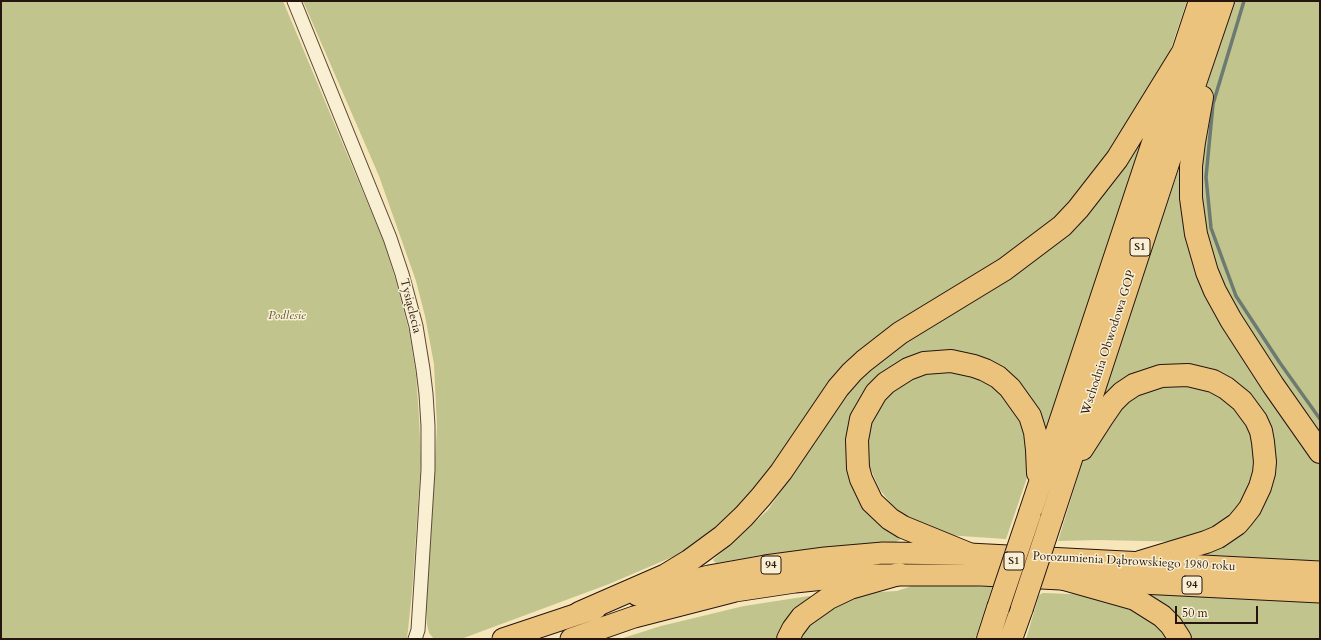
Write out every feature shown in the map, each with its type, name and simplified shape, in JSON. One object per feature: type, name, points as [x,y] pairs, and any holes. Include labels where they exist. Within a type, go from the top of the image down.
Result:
[{"type":"highway","name":"Wschodnia Obwodowa GOP","points":[[988,639],[1200,1]]},
{"type":"highway","name":"Wschodnia Obwodowa GOP","points":[[1011,639],[1171,153],[1223,1]]},
{"type":"highway","points":[[1216,23],[1191,166],[1191,198],[1196,234],[1207,272],[1215,291],[1231,320],[1273,385],[1320,452]]},
{"type":"highway","points":[[579,613],[666,575],[689,561],[723,536],[762,498],[835,393],[856,368],[900,333],[1005,270],[1062,226],[1078,209],[1117,160],[1183,52]]},
{"type":"highway","points":[[969,554],[903,528],[890,519],[872,502],[861,479],[857,455],[857,440],[861,419],[876,393],[886,383],[908,369],[940,361],[957,362],[974,366],[998,378],[1013,392],[1030,416],[1035,432],[1038,488]]},
{"type":"highway","points":[[1067,472],[1113,402],[1122,393],[1134,385],[1149,379],[1161,376],[1188,375],[1213,381],[1234,394],[1250,410],[1261,431],[1265,462],[1260,487],[1250,508],[1232,528],[1218,537],[1140,562]]},
{"type":"highway","points":[[788,639],[802,617],[829,598],[850,588],[899,574]]},
{"type":"highway","points":[[1064,579],[1135,599],[1162,616],[1171,625],[1180,639]]},
{"type":"highway","points":[[1019,639],[1021,611]]},
{"type":"main road","name":"Porozumienia Dąbrowskiego 1980 roku","points":[[503,639],[579,613],[709,576],[765,566],[825,558],[884,553],[969,554],[1320,572]]},
{"type":"main road","name":"Porozumienia Dąbrowskiego 1980 roku","points":[[571,639],[634,617],[735,591],[838,577],[899,574],[981,575],[1320,592]]},
{"type":"street","name":"Tysiąclecia","points":[[294,1],[390,238],[402,274],[416,326],[424,375],[428,440],[427,508],[419,636]]},
{"type":"green space","name":"Podlesie","points":[[1,1],[283,1],[383,240],[396,281],[409,331],[416,375],[421,461],[412,592],[407,639],[1,639]]},
{"type":"green space","points":[[303,1],[1187,1],[1170,51],[1156,81],[1112,154],[1062,213],[1017,249],[924,307],[743,506],[694,546],[677,555],[609,584],[461,639],[434,639],[429,633],[426,609],[437,427],[434,364],[425,316],[416,281],[379,176]]},
{"type":"green space","points":[[1230,1],[1320,1],[1320,441],[1227,299],[1200,226],[1202,110],[1211,66]]},
{"type":"green space","points":[[1153,111],[1047,441],[1026,397],[918,356],[849,436],[900,533],[901,539],[896,542],[859,544],[761,555],[716,563],[713,560],[768,510],[844,398],[869,366],[1018,270]]},
{"type":"green space","points":[[1186,140],[1188,226],[1307,447],[1320,465],[1320,561],[1194,554],[1233,538],[1270,439],[1189,367],[1092,420],[1178,172]]},
{"type":"green space","points":[[930,368],[988,378],[1022,419],[1030,469],[1006,539],[946,535],[906,517],[892,505],[880,490],[872,472],[866,458],[866,425],[880,398]]},
{"type":"green space","points":[[1200,382],[1245,413],[1258,461],[1240,512],[1189,542],[1098,540],[1058,541],[1083,460],[1098,431],[1110,416],[1147,387]]},
{"type":"green space","points":[[956,585],[992,587],[975,639],[797,639],[815,615],[863,593],[897,591],[912,586]]},
{"type":"green space","points":[[1133,590],[1320,603],[1320,639],[1192,639],[1182,622]]},
{"type":"green space","points":[[1043,593],[1097,595],[1134,606],[1172,639],[1026,639],[1039,595]]},
{"type":"green space","points":[[809,596],[817,597],[782,639],[620,639],[661,626],[744,606]]},
{"type":"waterway","points":[[1244,1],[1213,104],[1206,177],[1211,228],[1236,296],[1280,363],[1320,419]]}]
